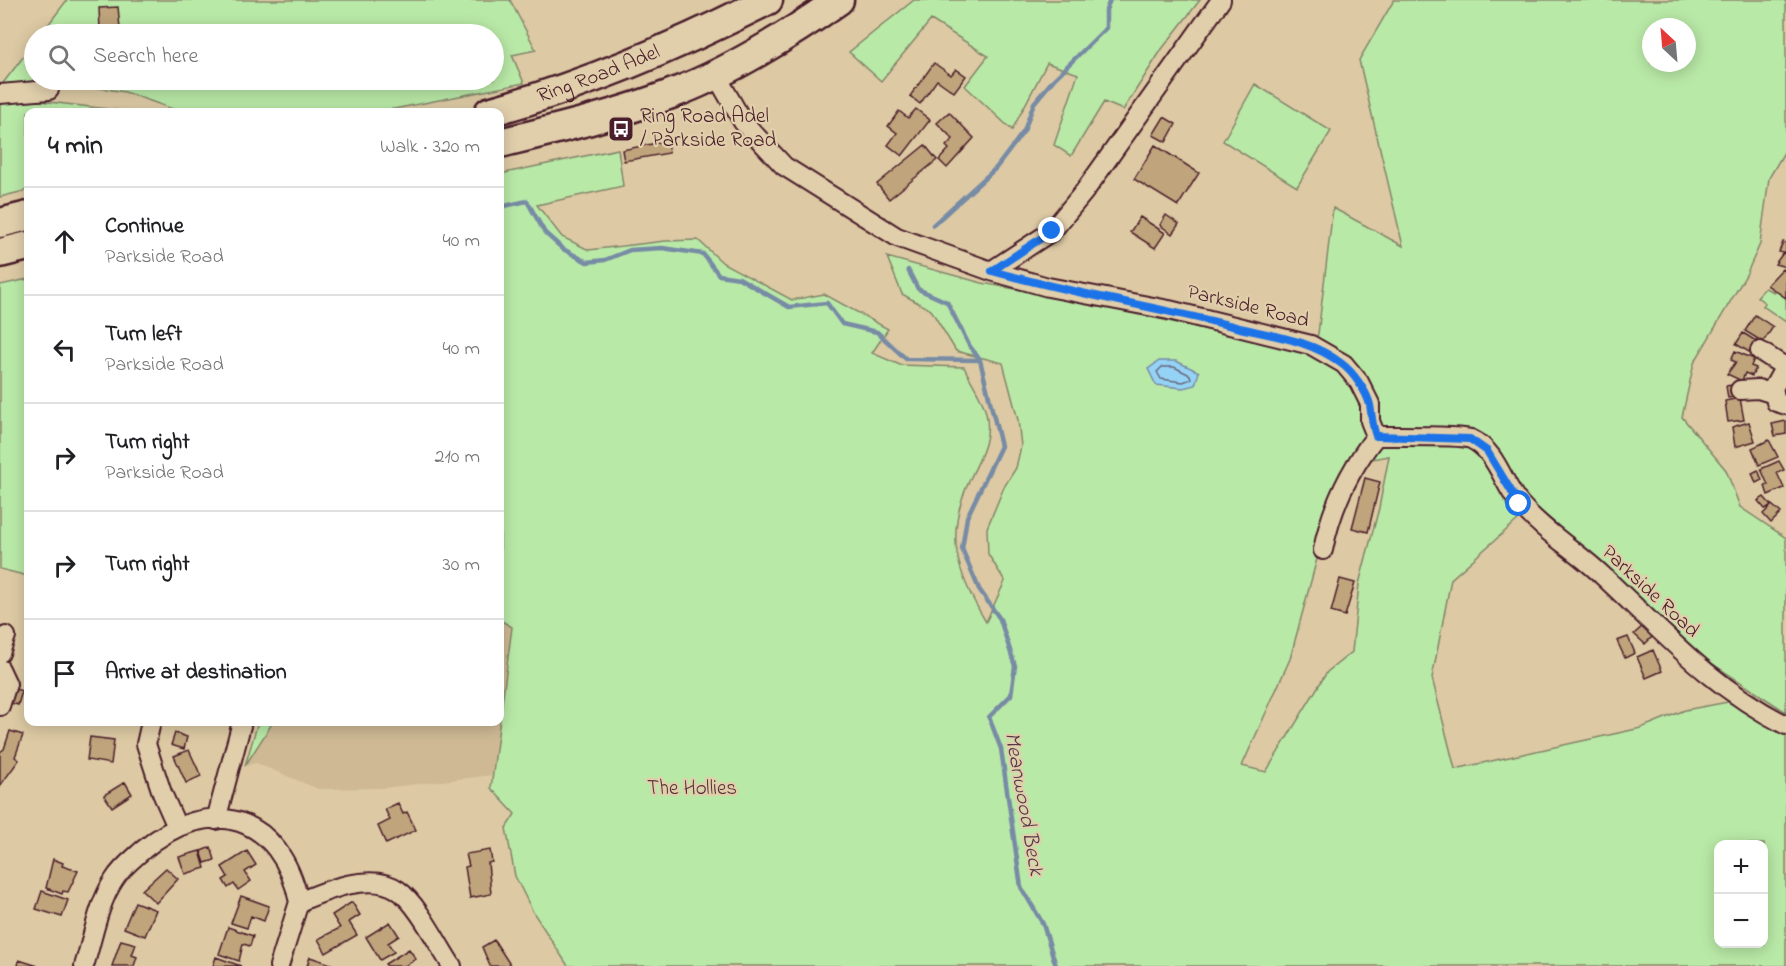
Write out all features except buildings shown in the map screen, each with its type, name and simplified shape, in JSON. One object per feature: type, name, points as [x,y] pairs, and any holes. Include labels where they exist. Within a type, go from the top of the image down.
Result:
[{"type":"highway","name":"Ring Road Adel","points":[[501,108],[612,72],[673,47],[768,0]]},
{"type":"highway","name":"Ring Road Adel","points":[[504,142],[570,126],[672,94],[716,75],[839,0]]},
{"type":"highway","points":[[0,223],[24,217]]},
{"type":"highway","points":[[0,254],[24,247]]},
{"type":"street","points":[[992,271],[1052,231],[1084,192],[1221,0]]},
{"type":"street","name":"Parkside Road","points":[[716,75],[743,122],[784,165],[897,237],[992,271],[1048,287],[1169,310],[1311,345],[1344,364],[1359,382],[1370,404],[1370,421],[1376,436],[1470,439],[1487,451],[1519,504],[1548,532],[1601,574],[1680,652],[1720,684],[1786,725]]},
{"type":"street","points":[[0,94],[50,90]]},
{"type":"street","points":[[1760,351],[1785,366],[1773,388],[1779,404]]},
{"type":"street","points":[[1740,390],[1758,389],[1779,404]]},
{"type":"street","points":[[1323,550],[1327,531],[1356,461],[1376,436]]},
{"type":"street","points":[[0,669],[8,684],[0,706]]},
{"type":"street","points":[[149,726],[146,744],[162,793],[177,826]]},
{"type":"street","points":[[216,820],[241,726]]},
{"type":"street","points":[[84,966],[106,895],[115,879],[151,844],[177,826],[196,820],[238,821],[256,828],[275,844],[289,866],[299,902],[279,966]]},
{"type":"street","points":[[299,902],[323,892],[359,884],[378,883],[397,889],[410,903],[452,966]]},
{"type":"shaded area","points":[[504,622],[512,626],[504,689]]},
{"type":"shaded area","points":[[270,726],[499,726],[493,775],[384,788],[318,789],[256,763],[245,766]]},
{"type":"green space","points":[[67,0],[510,0],[536,50],[512,55],[524,83],[504,87],[504,24],[49,24]]},
{"type":"green space","points":[[914,0],[1200,0],[1162,49],[1123,110],[1104,102],[1071,156],[1054,145],[1078,74],[1047,63],[1012,130],[965,86],[988,56],[931,20],[881,81],[849,52]]},
{"type":"green space","name":"The Hollies","points":[[1394,0],[1786,0],[1786,149],[1769,178],[1760,244],[1746,275],[1694,363],[1682,417],[1726,470],[1740,507],[1786,538],[1786,712],[1685,646],[1619,581],[1537,508],[1520,518],[1451,579],[1432,678],[1455,769],[1641,728],[1685,710],[1728,702],[1786,732],[1786,966],[568,966],[533,912],[515,876],[506,828],[515,814],[491,788],[499,726],[504,726],[504,688],[512,627],[504,622],[504,173],[618,149],[623,186],[537,205],[562,237],[589,250],[665,241],[698,240],[723,263],[792,300],[824,294],[888,329],[872,353],[900,365],[964,367],[984,407],[987,431],[984,448],[962,499],[957,518],[957,553],[967,587],[986,622],[1005,581],[988,554],[987,528],[1004,487],[1016,468],[1021,446],[1018,420],[1003,363],[956,351],[931,310],[902,294],[887,257],[982,283],[1055,296],[1308,352],[1318,334],[1333,208],[1403,246],[1359,60]],"holes":[[[1389,456],[1379,508],[1359,584],[1352,652],[1327,672],[1266,772],[1242,766],[1290,659],[1318,555],[1313,552],[1350,463]]]},
{"type":"green space","points":[[24,56],[24,86],[0,87]]},
{"type":"green space","points":[[1255,84],[1331,131],[1297,187],[1223,141]]},
{"type":"green space","points":[[113,90],[489,90],[399,108],[170,108],[125,92]]},
{"type":"green space","points":[[40,101],[99,108],[24,108],[24,191],[0,197],[0,102]]},
{"type":"green space","points":[[24,280],[24,575],[0,569],[0,285]]},
{"type":"green space","points":[[1765,288],[1774,292],[1776,290],[1786,298],[1786,322],[1763,306],[1765,303],[1757,297]]},
{"type":"green space","points":[[257,726],[270,726],[245,766]]},
{"type":"water","points":[[1159,361],[1176,361],[1199,372],[1195,385],[1183,388],[1156,385],[1148,369]]},
{"type":"waterway","name":"Meanwood Beck","points":[[933,225],[996,168],[1024,131],[1034,103],[1054,79],[1106,28],[1106,10],[1110,0]]},
{"type":"waterway","points":[[504,206],[527,201],[545,233],[563,249],[587,262],[605,260],[630,250],[662,248],[703,254],[719,275],[739,278],[789,307],[827,303],[842,324],[877,332],[906,359],[980,360]]},
{"type":"waterway","name":"Meanwood Beck","points":[[908,270],[918,289],[947,302],[969,345],[980,360],[1001,446],[967,517],[962,549],[979,589],[1000,619],[1015,666],[1011,695],[989,717],[1001,749],[1021,887],[1043,924],[1056,966]]},
{"type":"place","name":"Ring Road Adel / Parkside Road","points":[[621,129]]},
{"type":"route","points":[[1052,231],[992,271],[1048,287],[1169,310],[1311,345],[1344,364],[1359,382],[1370,404],[1370,421],[1376,436],[1470,439],[1487,451],[1519,504]]}]
